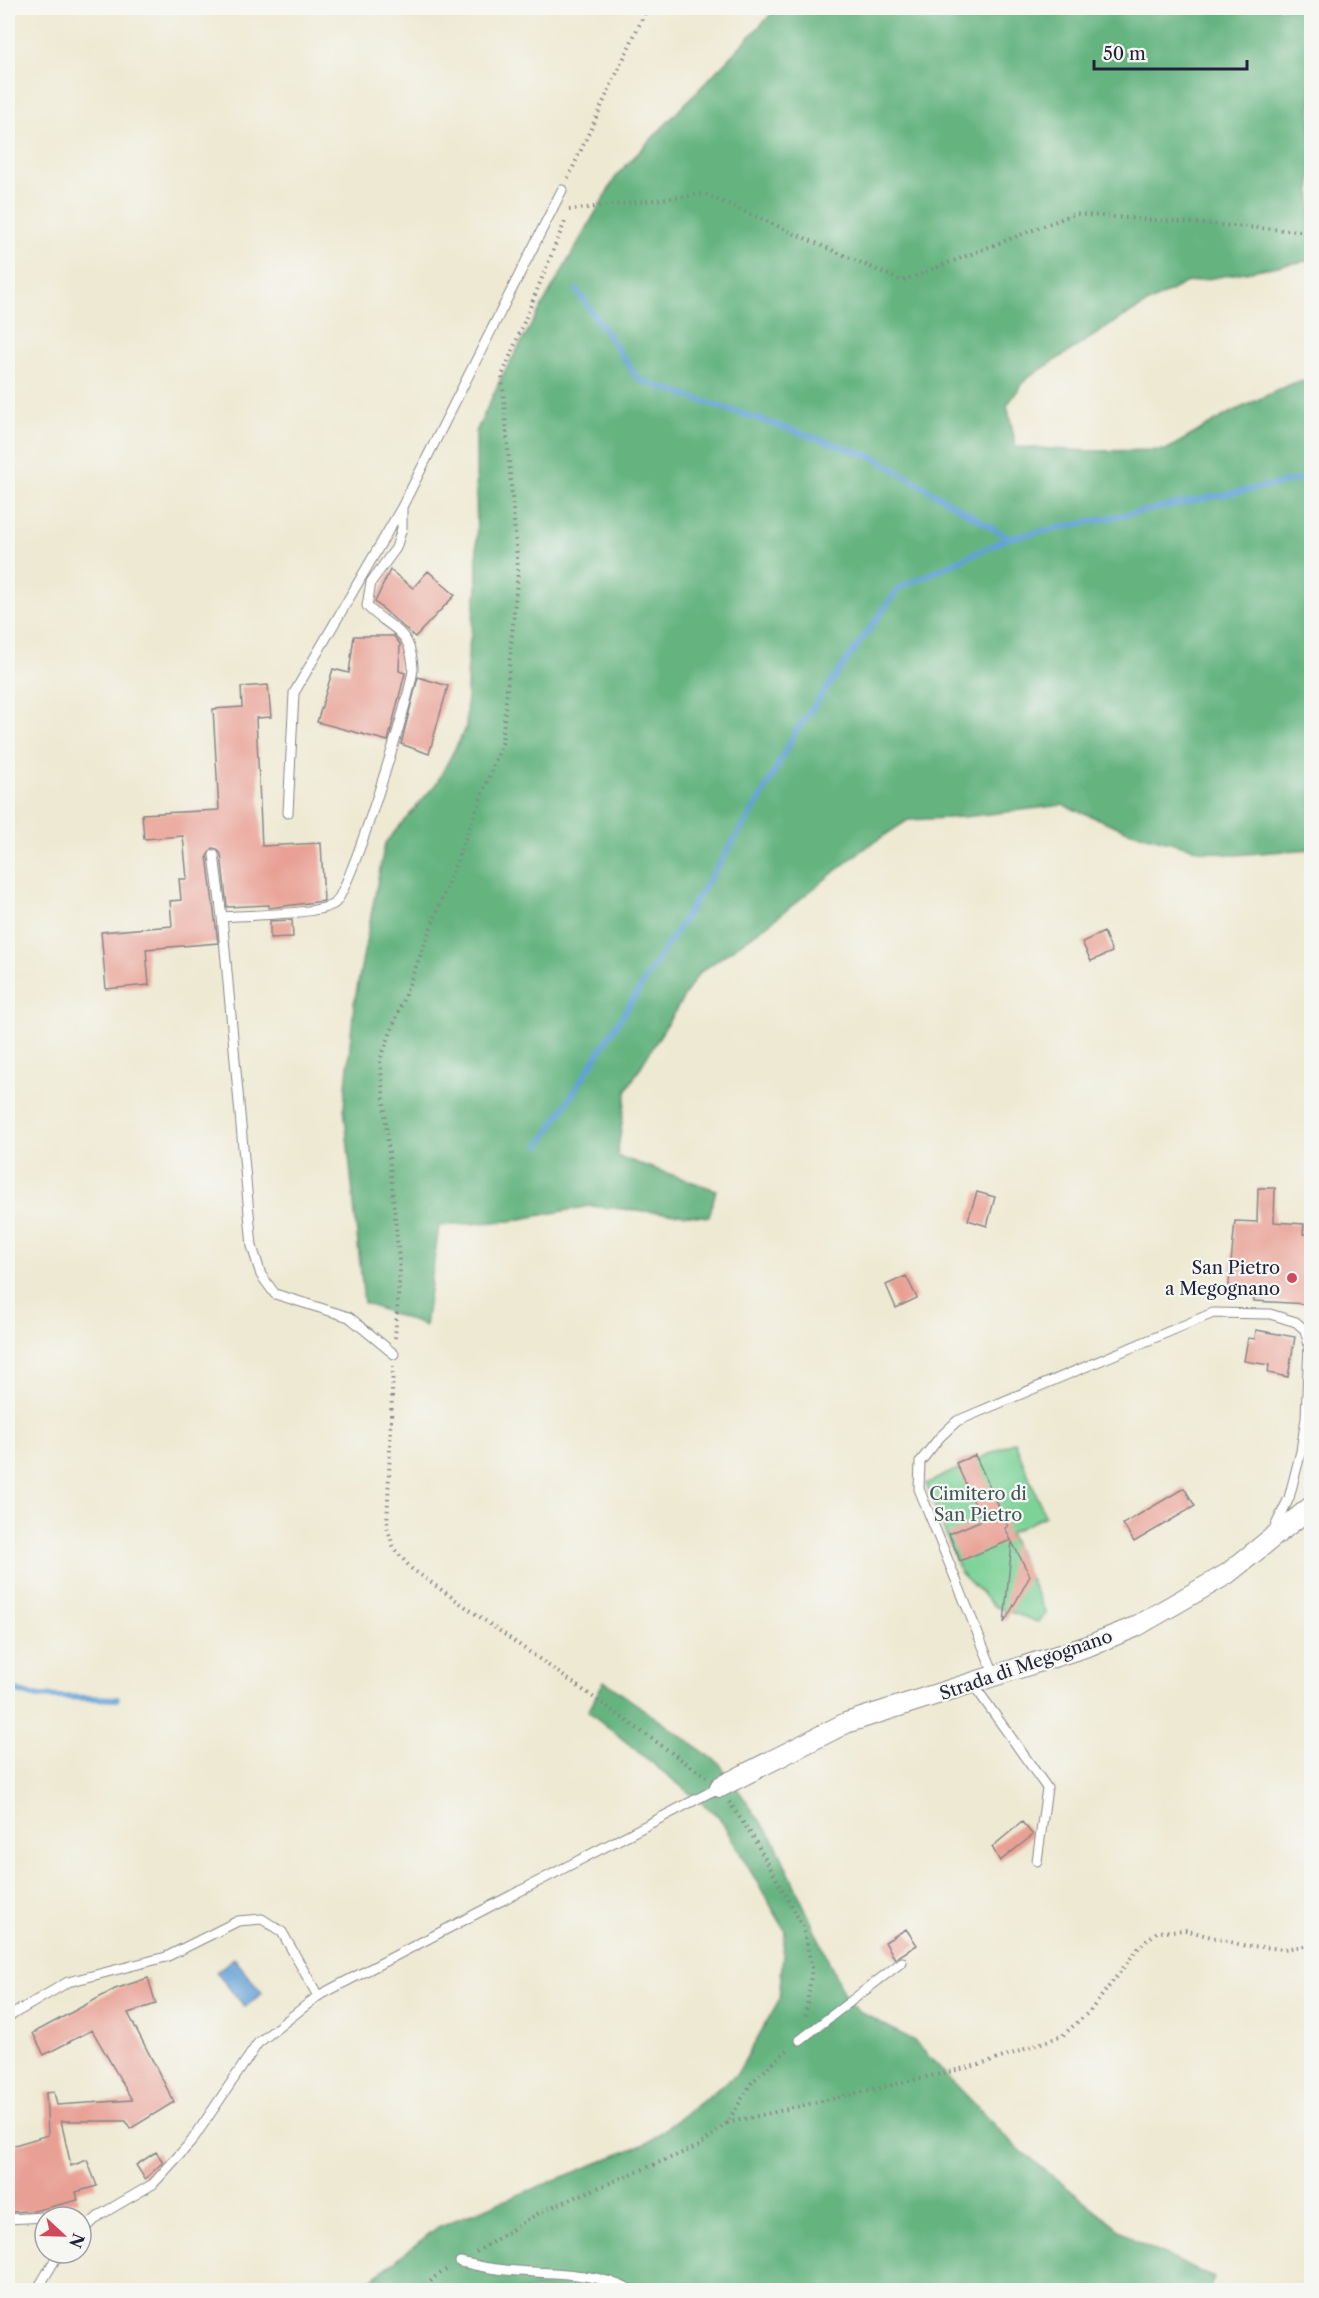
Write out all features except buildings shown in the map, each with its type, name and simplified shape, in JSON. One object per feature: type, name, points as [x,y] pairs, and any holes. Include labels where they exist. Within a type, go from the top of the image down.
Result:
[{"type":"street","name":"Strada di Megognano","points":[[720,1787],[846,1723],[972,1684],[1135,1627],[1227,1574],[1311,1506]]},
{"type":"lane","points":[[288,813],[294,693],[402,507],[562,190]]},
{"type":"lane","points":[[222,917],[322,910],[336,902],[351,872],[390,759],[413,669],[410,648],[404,635],[375,615],[367,606],[371,582],[396,548],[402,528],[402,507]]},
{"type":"lane","points":[[214,855],[222,917],[252,1246],[261,1275],[275,1294],[349,1317],[394,1354]]},
{"type":"lane","points":[[996,1676],[919,1489],[920,1462],[940,1437],[957,1421],[1213,1313],[1269,1314],[1296,1322],[1305,1330],[1309,1345],[1303,1440],[1289,1498],[1268,1541]]},
{"type":"lane","points":[[972,1684],[1047,1788],[1037,1861]]},
{"type":"lane","points":[[93,2220],[153,2184],[191,2142],[258,2043],[318,1996],[720,1787]]},
{"type":"lane","points":[[8,2017],[68,1982],[166,1957],[238,1921],[262,1919],[282,1932],[318,1996]]},
{"type":"lane","points":[[800,2040],[903,1962]]},
{"type":"lane","points":[[8,2219],[33,2218]]},
{"type":"lane","points":[[460,2262],[496,2269],[572,2274],[615,2282],[630,2290]]},
{"type":"lane","points":[[37,2290],[52,2265]]},
{"type":"path","points":[[423,2290],[435,2277],[542,2211],[699,2146],[727,2123],[752,2082],[800,2040],[808,2007],[812,1968],[803,1927],[753,1837],[720,1787],[412,1569],[394,1549],[387,1527],[400,1270],[380,1060],[502,744],[518,570],[502,376],[569,210],[562,190],[647,8]]},
{"type":"path","points":[[569,210],[705,194],[902,281],[1074,214],[1311,232]]},
{"type":"path","points":[[727,2123],[987,2063],[1063,2035],[1090,2011],[1140,1946],[1157,1932],[1185,1930],[1242,1946],[1283,1948],[1311,1945]]},
{"type":"green space","points":[[777,8],[1311,8],[1311,260],[1185,283],[1123,317],[1026,379],[1007,405],[1016,447],[1089,451],[1166,450],[1226,415],[1293,383],[1311,380],[1311,849],[1234,855],[1204,851],[1128,831],[1063,805],[964,817],[908,820],[862,850],[774,920],[698,974],[627,1089],[617,1156],[716,1190],[709,1217],[590,1206],[510,1221],[439,1226],[425,1326],[364,1303],[344,1107],[354,1004],[385,843],[436,784],[466,728],[468,655],[477,589],[476,432],[502,376],[617,175]]},
{"type":"green space","name":"Cimitero di San Pietro","points":[[1015,1442],[1045,1516],[1009,1533],[1046,1614],[1038,1622],[994,1606],[961,1573],[926,1484]]},
{"type":"green space","points":[[604,1681],[719,1763],[775,1842],[846,1999],[862,2013],[913,2040],[1016,2147],[1136,2242],[1214,2278],[1209,2290],[358,2290],[438,2227],[647,2143],[737,2074],[779,2000],[785,1930],[719,1817],[588,1711]]},
{"type":"water","points":[[234,1958],[262,1993],[245,2007],[216,1972]]},
{"type":"waterway","points":[[577,290],[639,380],[874,457],[1009,538]]},
{"type":"waterway","points":[[540,1145],[759,801],[796,731],[899,588],[1009,538],[1312,477]]},
{"type":"waterway","points":[[8,1688],[33,1696],[117,1699]]},
{"type":"place","name":"San Pietro a Megognano","points":[[1292,1278]]}]
